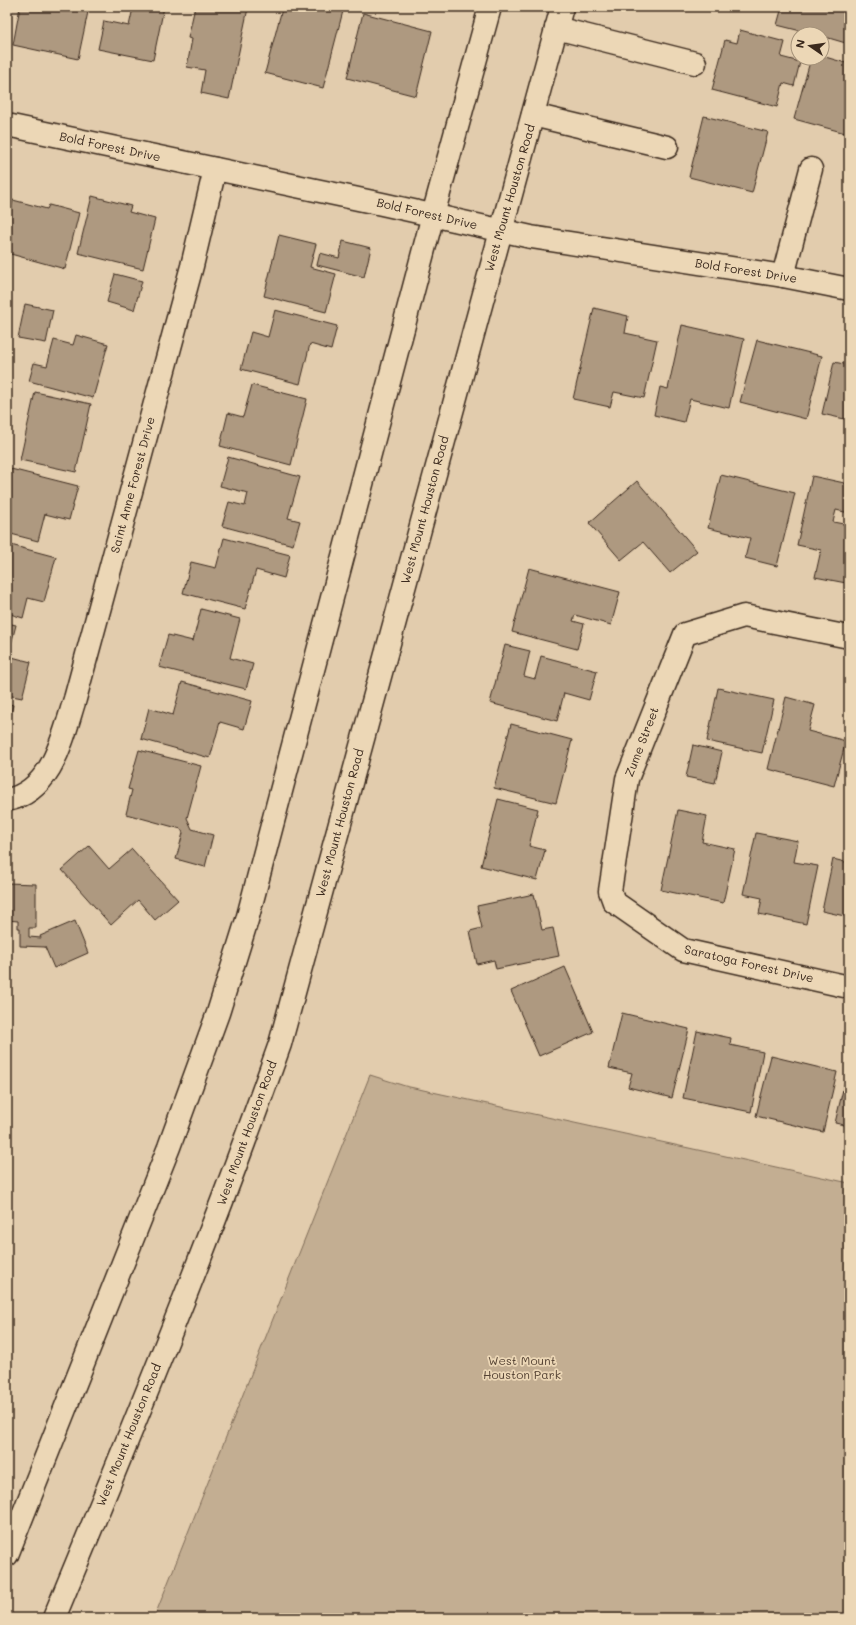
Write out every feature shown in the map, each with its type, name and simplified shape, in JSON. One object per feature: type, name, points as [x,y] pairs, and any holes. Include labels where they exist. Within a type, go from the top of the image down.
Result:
[{"type":"main road","points":[[7,1554],[169,1147],[218,1013],[249,913],[433,215],[490,7]]},
{"type":"main road","name":"West Mount Houston Road","points":[[54,1618],[129,1438],[229,1185],[280,1044],[562,7]]},
{"type":"main road","points":[[556,28],[695,63]]},
{"type":"main road","points":[[533,115],[667,147]]},
{"type":"main road","name":"Bold Forest Drive","points":[[7,125],[531,237],[783,276],[849,289]]},
{"type":"main road","name":"Saint Anne Forest Drive","points":[[7,800],[29,792],[46,774],[57,753],[75,699],[192,266],[215,169]]},
{"type":"main road","points":[[783,276],[811,169]]},
{"type":"main road","name":"Zume Street","points":[[614,902],[610,891],[627,779],[685,634],[744,616],[849,638]]},
{"type":"main road","name":"Saratoga Forest Drive","points":[[614,902],[683,950],[849,987]]},
{"type":"green space","name":"West Mount Houston Park","points":[[370,1075],[405,1086],[849,1183],[849,1618],[154,1618]]},
{"type":"building","points":[[20,7],[89,7],[78,59],[13,45]]},
{"type":"building","points":[[126,7],[164,7],[153,60],[98,49],[104,21],[129,26],[133,8]]},
{"type":"building","points":[[195,7],[248,8],[229,99],[201,93],[205,70],[187,67],[192,39],[188,38]]},
{"type":"building","points":[[292,7],[326,7],[343,11],[323,88],[265,73],[282,9],[291,11]]},
{"type":"building","points":[[782,7],[849,7],[849,44],[830,38],[830,26],[790,26],[790,28],[777,25]]},
{"type":"building","points":[[363,13],[432,31],[416,96],[347,78]]},
{"type":"building","points":[[740,30],[785,42],[781,57],[790,59],[790,66],[799,66],[794,86],[783,83],[777,107],[712,90],[725,40],[737,43]]},
{"type":"building","points":[[830,58],[849,64],[849,134],[794,119],[809,66],[830,66]]},
{"type":"building","points":[[704,116],[768,132],[752,193],[689,177]]},
{"type":"building","points":[[92,196],[131,206],[129,212],[155,219],[143,269],[78,253]]},
{"type":"building","points":[[13,200],[47,209],[49,205],[79,213],[65,269],[7,253],[7,223]]},
{"type":"building","points":[[279,235],[316,244],[310,267],[336,274],[326,312],[264,296]]},
{"type":"building","points":[[343,241],[371,248],[364,277],[317,265],[320,253],[339,258]]},
{"type":"building","points":[[115,274],[142,281],[134,310],[107,302]]},
{"type":"building","points":[[25,304],[53,310],[46,343],[18,338]]},
{"type":"building","points":[[594,308],[628,316],[625,333],[657,340],[644,398],[614,392],[610,407],[573,399]]},
{"type":"building","points":[[275,310],[337,326],[331,350],[310,344],[300,384],[241,369],[251,332],[268,337]]},
{"type":"building","points":[[682,325],[744,339],[729,408],[690,399],[684,422],[654,415],[660,387],[668,389]]},
{"type":"building","points":[[76,335],[108,344],[93,398],[29,381],[34,363],[47,366],[54,340],[73,345]]},
{"type":"building","points":[[757,340],[822,356],[806,419],[740,402]]},
{"type":"building","points":[[834,362],[849,365],[849,420],[822,414]]},
{"type":"building","points":[[252,385],[307,399],[291,465],[220,446],[228,413],[243,417]]},
{"type":"building","points":[[35,392],[91,404],[76,472],[20,460]]},
{"type":"building","points":[[228,457],[300,477],[288,518],[300,521],[293,545],[222,526],[229,502],[245,506],[248,493],[220,486]]},
{"type":"building","points":[[7,468],[78,486],[69,520],[45,514],[38,541],[7,533]]},
{"type":"building","points":[[721,475],[795,493],[777,566],[745,558],[750,538],[708,528]]},
{"type":"building","points":[[812,476],[849,484],[849,513],[836,510],[833,522],[849,525],[849,571],[846,583],[815,577],[821,550],[797,545]]},
{"type":"building","points":[[637,481],[697,551],[670,573],[643,542],[621,560],[589,523]]},
{"type":"building","points":[[224,538],[290,555],[284,578],[256,570],[245,609],[183,593],[191,562],[216,568]]},
{"type":"building","points":[[7,544],[56,557],[44,602],[28,598],[23,618],[7,613]]},
{"type":"building","points":[[529,568],[620,592],[611,625],[575,615],[573,621],[584,624],[577,649],[512,632]]},
{"type":"building","points":[[201,609],[240,619],[230,658],[253,664],[246,689],[159,667],[168,635],[193,641]]},
{"type":"building","points":[[7,623],[16,625],[8,656],[31,662],[22,698],[7,695]]},
{"type":"building","points":[[505,645],[530,651],[524,676],[535,679],[541,656],[597,671],[589,700],[564,693],[557,721],[490,703]]},
{"type":"building","points":[[182,682],[252,701],[244,729],[220,722],[210,758],[141,739],[149,708],[173,715]]},
{"type":"building","points":[[718,688],[774,700],[762,753],[707,741]]},
{"type":"building","points":[[786,697],[815,705],[808,731],[846,741],[834,786],[768,769]]},
{"type":"building","points":[[7,703],[13,705],[7,729]]},
{"type":"building","points":[[511,724],[572,740],[556,803],[494,788]]},
{"type":"building","points":[[693,745],[722,752],[715,783],[686,777]]},
{"type":"building","points":[[139,750],[201,766],[187,818],[192,829],[213,835],[205,867],[176,859],[183,833],[181,829],[126,814],[132,790],[128,789]]},
{"type":"building","points":[[849,764],[849,781],[846,781]]},
{"type":"building","points":[[498,799],[538,809],[529,846],[545,850],[537,880],[481,866]]},
{"type":"building","points":[[678,810],[707,816],[702,842],[735,849],[723,903],[661,890]]},
{"type":"building","points":[[756,833],[798,841],[794,862],[818,866],[806,924],[759,914],[762,898],[743,894]]},
{"type":"building","points":[[89,846],[109,869],[132,849],[178,900],[155,920],[138,900],[111,925],[62,870]]},
{"type":"building","points":[[833,859],[849,863],[849,917],[822,911]]},
{"type":"building","points":[[7,883],[36,884],[36,928],[29,928],[29,937],[41,938],[40,936],[75,921],[88,953],[54,968],[45,947],[20,946],[20,928],[18,928],[18,921],[7,920]]},
{"type":"building","points":[[534,894],[542,930],[553,928],[559,956],[496,969],[494,960],[477,964],[470,931],[482,928],[477,906]]},
{"type":"building","points":[[565,967],[593,1032],[539,1056],[511,991]]},
{"type":"building","points":[[622,1013],[689,1029],[672,1098],[628,1087],[632,1073],[609,1068]]},
{"type":"building","points":[[697,1031],[731,1038],[730,1045],[763,1052],[751,1112],[683,1098]]},
{"type":"building","points":[[771,1056],[837,1072],[823,1132],[756,1116]]},
{"type":"building","points":[[849,1064],[849,1126],[835,1123]]}]
